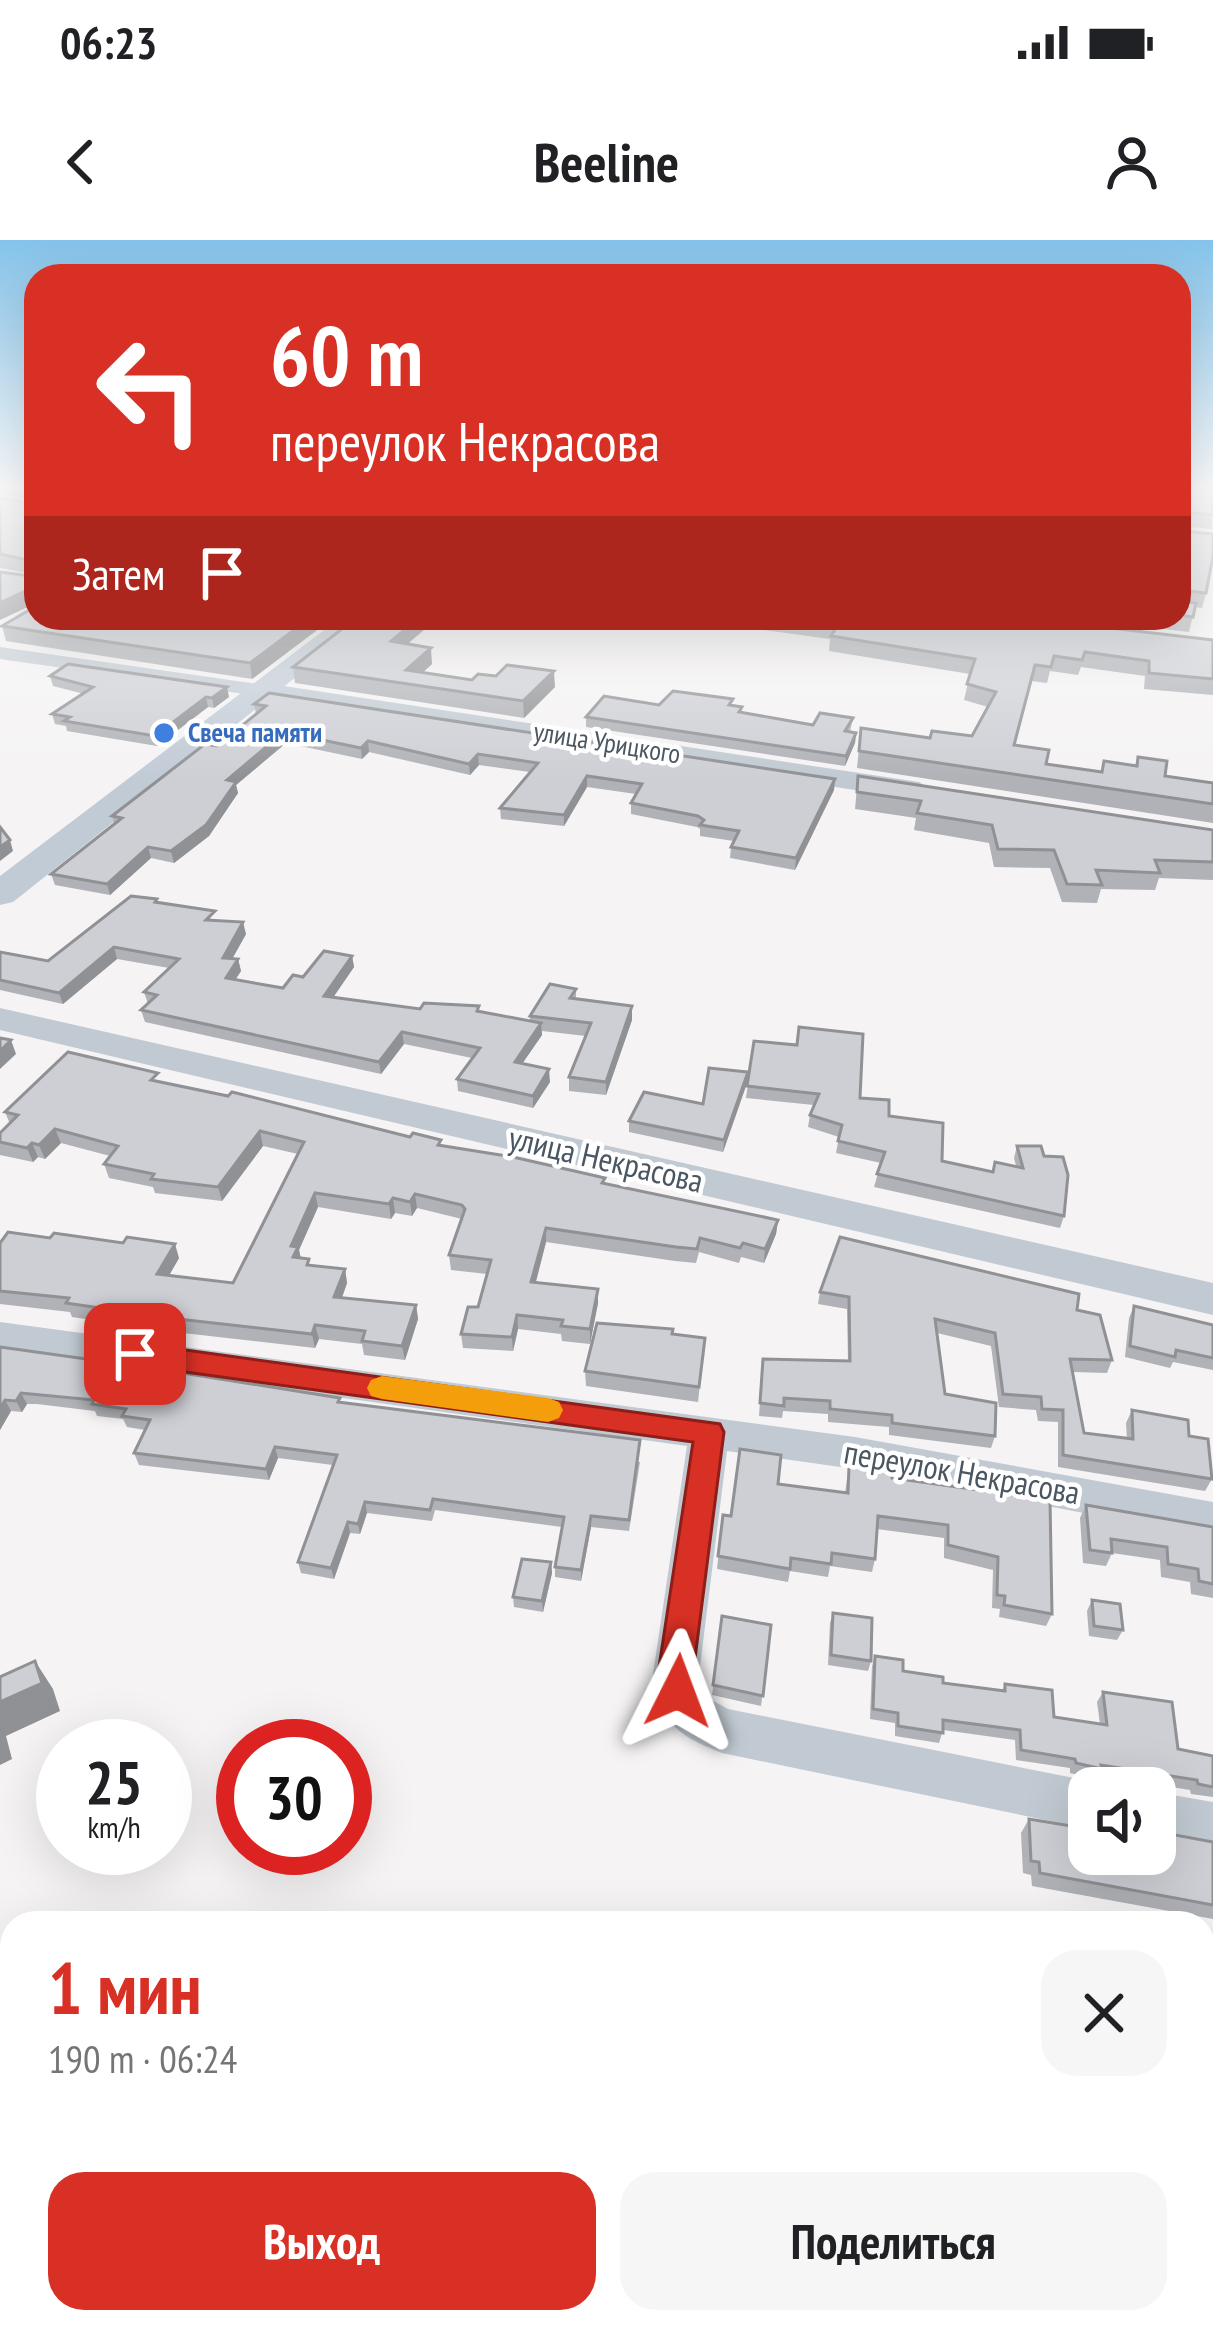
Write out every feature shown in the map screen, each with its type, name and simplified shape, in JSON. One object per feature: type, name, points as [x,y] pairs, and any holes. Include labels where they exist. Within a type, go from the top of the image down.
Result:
[{"type":"main road","points":[[0,894],[342,630]]},
{"type":"street","name":"улица Урицкого","points":[[0,653],[952,796]]},
{"type":"street","name":"улица Некрасова","points":[[0,1019],[1213,1299]]},
{"type":"street","name":"переулок Некрасова","points":[[0,1336],[709,1432],[1017,1481],[1213,1520]]},
{"type":"street","points":[[709,1432],[676,1674],[683,1703],[691,1714],[748,1737],[1068,1801]]},
{"type":"street","points":[[1176,1821],[1213,1827]]},
{"type":"building","points":[[0,585],[24,585],[24,592],[0,603]]},
{"type":"building","points":[[1191,585],[1208,585],[1206,593],[1191,591]]},
{"type":"building","points":[[24,613],[24,629],[2,626]]},
{"type":"building","points":[[29,630],[294,630],[250,663]]},
{"type":"building","points":[[341,630],[404,630],[391,641],[431,648],[406,670],[472,680],[478,674],[496,676],[507,665],[554,671],[523,701],[293,667]]},
{"type":"building","points":[[835,630],[1128,630],[1213,640],[1213,679],[1149,673],[1149,661],[1085,652],[1082,660],[1054,656],[1051,667],[1035,665],[1014,745],[1049,750],[1046,764],[1102,772],[1104,761],[1137,766],[1138,757],[1167,761],[1165,776],[1213,783],[1213,804],[859,751],[861,728],[930,738],[932,731],[972,736],[996,692],[967,684],[975,659],[831,636]]},
{"type":"building","points":[[68,664],[227,687],[155,736],[64,721],[70,717],[52,714],[93,687],[50,676]]},
{"type":"building","points":[[673,691],[733,699],[729,705],[742,707],[739,712],[813,725],[820,713],[853,718],[845,731],[856,733],[846,756],[586,717],[604,696],[659,705]]},
{"type":"building","points":[[269,693],[835,779],[796,858],[731,847],[739,831],[700,825],[704,820],[698,816],[631,803],[642,784],[587,776],[564,815],[500,808],[538,763],[478,754],[469,764],[368,741],[361,748],[284,732],[227,780],[236,782],[206,825],[171,851],[148,847],[107,884],[51,874],[122,818],[112,816],[205,744],[217,746],[266,706],[254,704]]},
{"type":"building","points":[[858,776],[1213,830],[1213,862],[1155,860],[1160,873],[1096,870],[1102,885],[1067,884],[1054,850],[998,849],[992,825],[917,813],[921,801],[857,792]]},
{"type":"building","points":[[0,827],[10,840],[0,847]]},
{"type":"building","points":[[131,896],[215,911],[206,920],[243,922],[223,958],[238,959],[226,978],[283,988],[293,975],[303,977],[324,951],[352,956],[324,996],[420,1009],[424,1003],[479,1006],[477,1011],[541,1023],[515,1062],[549,1069],[533,1096],[457,1079],[480,1048],[402,1032],[379,1062],[141,1010],[157,995],[144,992],[179,959],[114,947],[59,993],[0,980],[0,952],[48,961]]},
{"type":"building","points":[[550,984],[576,989],[570,998],[632,1006],[606,1082],[569,1077],[591,1023],[530,1016]]},
{"type":"building","points":[[799,1027],[863,1034],[860,1098],[889,1100],[889,1116],[943,1123],[942,1161],[993,1172],[995,1162],[1023,1168],[1017,1146],[1041,1146],[1044,1156],[1063,1157],[1068,1175],[1064,1216],[877,1174],[885,1152],[838,1141],[842,1125],[810,1115],[819,1094],[747,1086],[754,1041],[797,1045]]},
{"type":"building","points":[[68,1052],[158,1073],[151,1080],[228,1096],[232,1092],[410,1137],[413,1133],[441,1140],[438,1145],[513,1157],[605,1178],[602,1183],[778,1220],[765,1249],[700,1238],[697,1249],[676,1247],[546,1228],[531,1282],[598,1289],[590,1329],[561,1326],[563,1320],[517,1315],[512,1337],[461,1334],[468,1307],[478,1307],[491,1260],[449,1255],[465,1209],[415,1194],[410,1202],[393,1198],[389,1204],[315,1193],[291,1246],[298,1247],[293,1257],[309,1259],[307,1265],[345,1269],[334,1297],[416,1305],[402,1346],[362,1341],[365,1331],[315,1325],[312,1334],[169,1318],[66,1303],[69,1298],[0,1291],[0,1243],[8,1232],[175,1244],[157,1274],[233,1283],[304,1142],[260,1131],[218,1187],[151,1179],[154,1174],[104,1164],[118,1146],[55,1129],[39,1145],[32,1143],[27,1148],[0,1142],[0,1133],[18,1115],[5,1112]]},
{"type":"building","points":[[709,1068],[748,1072],[724,1140],[629,1121],[644,1092],[703,1104]]},
{"type":"building","points":[[840,1237],[1079,1294],[1077,1310],[1100,1315],[1112,1360],[1070,1359],[1084,1433],[1133,1439],[1132,1410],[1188,1420],[1189,1436],[1208,1439],[1212,1479],[1063,1455],[1063,1410],[1042,1409],[1041,1397],[1003,1394],[995,1333],[935,1319],[945,1394],[996,1403],[995,1436],[892,1423],[892,1415],[830,1409],[830,1401],[784,1398],[784,1406],[760,1403],[763,1359],[850,1361],[849,1297],[820,1292]]},
{"type":"building","points":[[1134,1306],[1213,1325],[1213,1358],[1176,1350],[1175,1357],[1130,1346]]},
{"type":"building","points":[[597,1323],[673,1329],[672,1334],[705,1338],[699,1387],[585,1371]]},
{"type":"building","points":[[0,1347],[340,1398],[338,1402],[640,1440],[629,1520],[591,1516],[581,1570],[555,1567],[564,1517],[433,1499],[430,1510],[365,1502],[358,1524],[348,1522],[331,1568],[298,1562],[337,1455],[275,1447],[266,1469],[134,1453],[150,1420],[122,1416],[126,1409],[92,1404],[94,1400],[21,1393],[16,1401],[5,1400],[0,1409]]},
{"type":"building","points":[[740,1449],[781,1455],[778,1484],[848,1493],[849,1466],[892,1471],[892,1478],[1050,1500],[1052,1614],[1004,1605],[1005,1596],[997,1595],[998,1557],[948,1545],[948,1525],[878,1516],[875,1559],[832,1553],[831,1564],[791,1558],[790,1569],[718,1556],[723,1515],[731,1516]]},
{"type":"building","points":[[1086,1505],[1213,1527],[1213,1584],[1199,1581],[1198,1569],[1168,1564],[1167,1547],[1111,1539],[1112,1553],[1090,1550]]},
{"type":"building","points":[[522,1559],[551,1562],[542,1601],[513,1597]]},
{"type":"building","points":[[1092,1600],[1120,1604],[1123,1630],[1094,1626]]},
{"type":"building","points":[[833,1613],[872,1618],[871,1661],[831,1655]]},
{"type":"building","points":[[722,1616],[771,1625],[763,1696],[713,1685]]},
{"type":"building","points":[[875,1656],[903,1660],[903,1671],[943,1677],[943,1683],[1005,1691],[1005,1684],[1052,1690],[1054,1717],[1107,1725],[1103,1692],[1172,1702],[1178,1749],[1213,1756],[1213,1787],[1176,1777],[1176,1767],[1093,1767],[1021,1750],[1020,1730],[943,1720],[943,1733],[898,1726],[898,1713],[873,1709]]},
{"type":"building","points":[[35,1661],[42,1683],[0,1702],[0,1677]]},
{"type":"building","points":[[1029,1819],[1068,1826],[1068,1875],[1176,1875],[1176,1835],[1213,1842],[1213,1905],[1040,1873],[1039,1862],[1031,1861]]},
{"type":"slow traffic","points":[[382,1388],[548,1410]]},
{"type":"place","name":"Свеча памяти","points":[[164,733]]},
{"type":"route","points":[[135,1354],[709,1432],[676,1674],[678,1691]]}]
